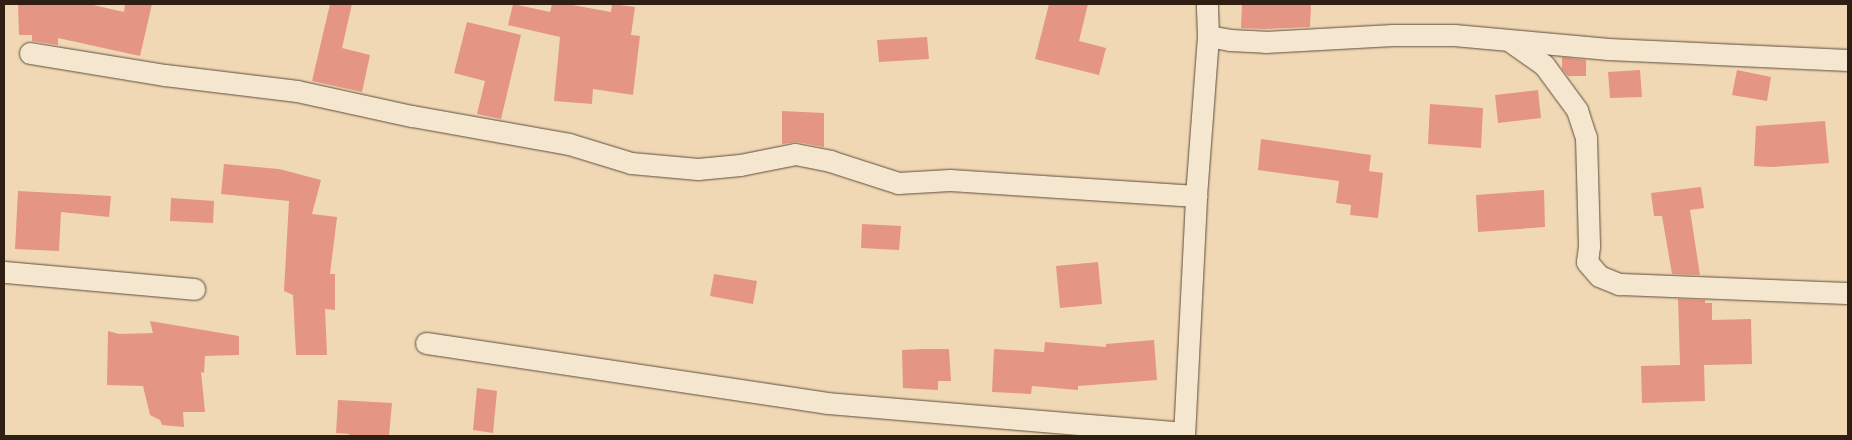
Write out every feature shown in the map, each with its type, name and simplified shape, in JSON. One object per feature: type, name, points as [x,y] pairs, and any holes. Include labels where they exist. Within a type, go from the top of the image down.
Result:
[{"type":"street","points":[[426,343],[827,403],[1184,435],[1196,196],[1208,36],[1207,4]]},
{"type":"street","points":[[1208,36],[1230,40],[1265,42],[1393,35],[1454,35],[1511,42],[1618,50],[1848,60]]},
{"type":"street","points":[[1511,42],[1544,65],[1577,110],[1586,137],[1589,246],[1587,262],[1599,276],[1618,284],[1848,293]]},
{"type":"street","points":[[30,53],[165,75],[297,91],[412,116],[569,144],[631,163],[698,169],[740,165],[795,154],[830,161],[898,184],[950,180],[1196,196]]},
{"type":"street","points":[[4,272],[194,289]]},
{"type":"building","points":[[18,4],[89,4],[124,12],[125,4],[152,4],[140,56],[58,38],[58,45],[32,41],[32,35],[19,35]]},
{"type":"building","points":[[330,4],[352,4],[342,48],[370,55],[362,92],[312,81]]},
{"type":"building","points":[[513,4],[550,12],[552,4],[567,4],[611,12],[612,4],[635,7],[631,35],[640,36],[633,95],[593,89],[592,104],[554,101],[560,37],[508,25]]},
{"type":"building","points":[[1049,4],[1088,4],[1079,41],[1106,48],[1099,75],[1035,59]]},
{"type":"building","points":[[1242,4],[1311,4],[1310,27],[1241,28]]},
{"type":"building","points":[[467,22],[521,35],[501,119],[477,114],[485,81],[454,73]]},
{"type":"building","points":[[927,37],[929,59],[879,62],[877,40]]},
{"type":"building","points":[[1562,57],[1586,60],[1586,76],[1568,76],[1562,69]]},
{"type":"building","points":[[1640,70],[1642,97],[1610,98],[1608,72]]},
{"type":"building","points":[[1737,70],[1771,77],[1767,101],[1732,95]]},
{"type":"building","points":[[1538,90],[1541,118],[1498,123],[1495,95]]},
{"type":"building","points":[[1430,104],[1483,108],[1481,148],[1428,144]]},
{"type":"building","points":[[782,111],[824,113],[824,147],[797,142],[782,144]]},
{"type":"building","points":[[1825,121],[1829,163],[1771,167],[1754,166],[1756,126]]},
{"type":"building","points":[[1261,139],[1371,155],[1369,171],[1383,173],[1378,218],[1350,215],[1351,205],[1336,203],[1339,181],[1258,170]]},
{"type":"building","points":[[224,164],[279,169],[321,180],[312,214],[337,217],[330,274],[335,274],[335,310],[325,309],[327,355],[296,355],[293,295],[284,291],[289,201],[221,194]]},
{"type":"building","points":[[1701,187],[1704,208],[1690,210],[1700,275],[1672,274],[1662,216],[1654,216],[1651,193]]},
{"type":"building","points":[[1544,190],[1545,227],[1478,232],[1476,195]]},
{"type":"building","points":[[18,191],[111,196],[109,217],[61,212],[59,251],[15,249]]},
{"type":"building","points":[[171,198],[214,201],[213,223],[170,221]]},
{"type":"building","points":[[862,224],[901,226],[899,250],[861,248]]},
{"type":"building","points":[[1098,262],[1102,304],[1060,308],[1056,266]]},
{"type":"building","points":[[714,274],[757,281],[753,304],[710,296]]},
{"type":"building","points":[[1678,299],[1705,300],[1705,303],[1712,303],[1712,320],[1751,319],[1752,364],[1704,365],[1705,401],[1642,403],[1641,366],[1680,365]]},
{"type":"building","points":[[150,321],[239,336],[239,355],[205,356],[204,373],[201,372],[205,412],[183,412],[184,427],[162,425],[160,420],[150,415],[143,386],[107,385],[108,331],[119,334],[153,333]]},
{"type":"building","points":[[1154,340],[1157,380],[1078,386],[1078,390],[1032,386],[1031,394],[992,392],[994,349],[1044,352],[1045,342],[1106,347],[1106,344]]},
{"type":"building","points":[[949,349],[951,381],[938,381],[938,390],[903,388],[902,350]]},
{"type":"building","points":[[477,388],[497,391],[493,433],[473,430]]},
{"type":"building","points":[[338,400],[392,403],[389,436],[349,436],[349,434],[336,433]]}]
